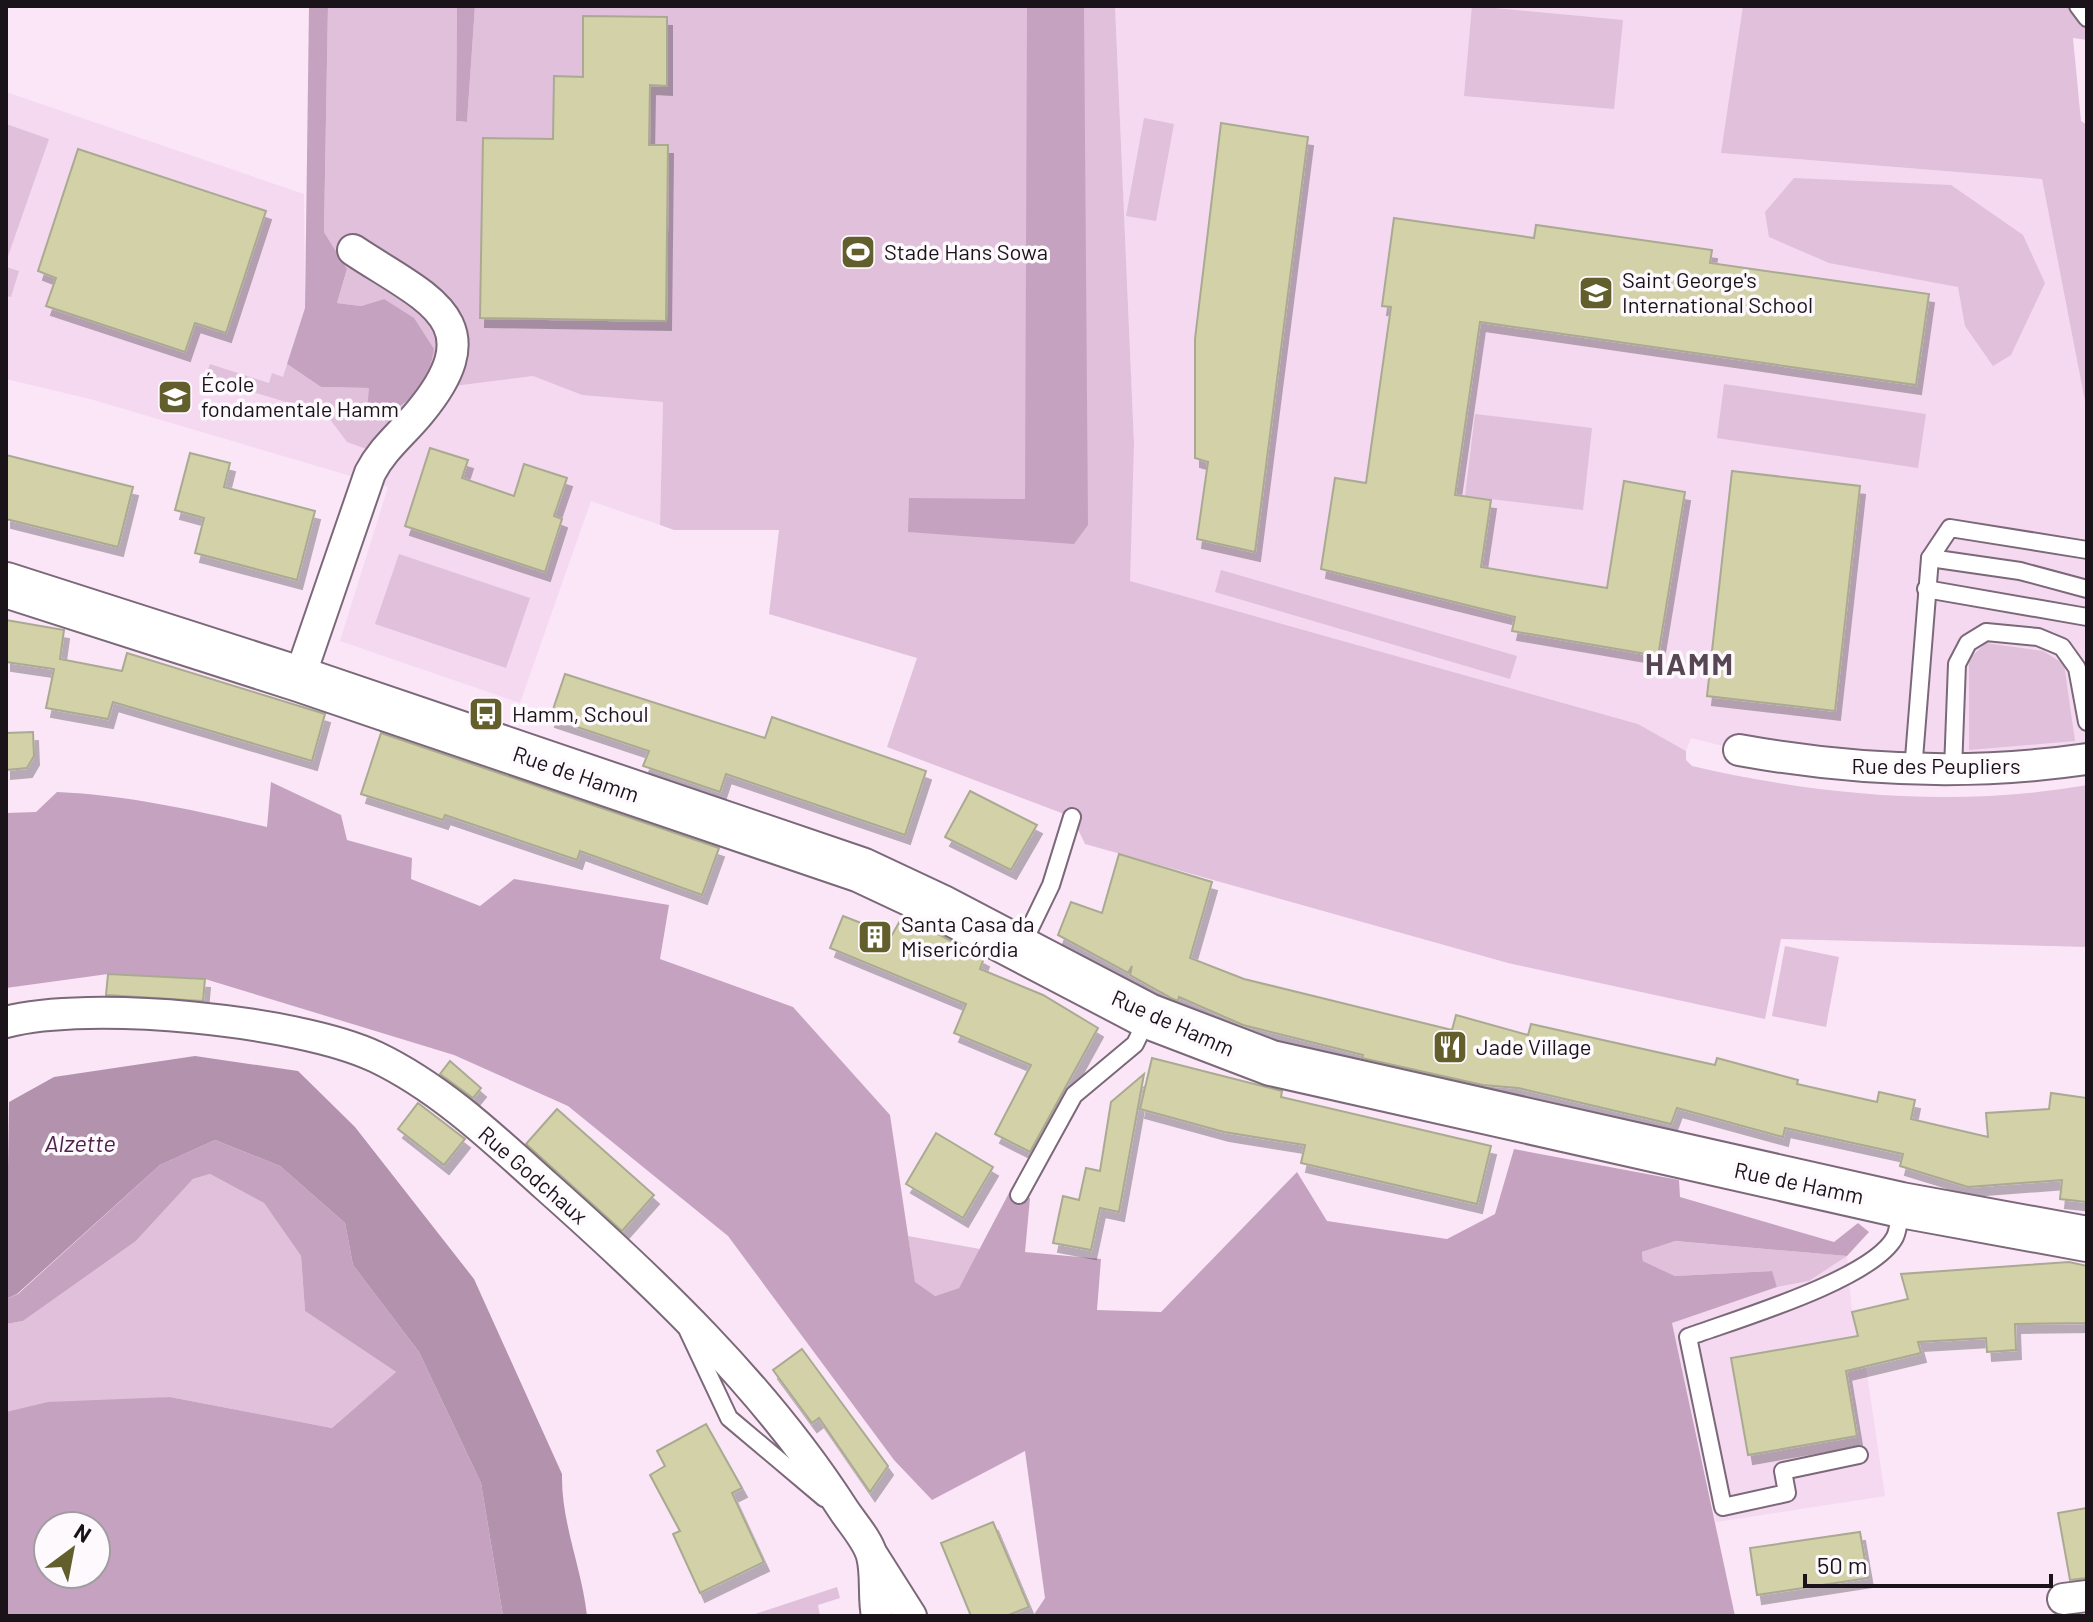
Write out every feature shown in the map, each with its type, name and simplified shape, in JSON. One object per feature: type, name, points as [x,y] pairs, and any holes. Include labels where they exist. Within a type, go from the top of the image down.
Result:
[{"type":"main road","name":"Rue de Hamm","points":[[6,585],[299,679],[861,870],[1148,1016],[1271,1063],[1901,1205],[2087,1239]]},
{"type":"street","points":[[299,679],[370,473],[380,454],[437,388],[451,366],[455,342],[447,317],[353,250]]},
{"type":"street","name":"Rue des Peupliers","points":[[1739,750],[1817,765],[1913,771],[2087,759]]},
{"type":"street","name":"Rue Godchaux","points":[[6,1022],[28,1016],[101,1013],[231,1022],[322,1039],[375,1056],[425,1085],[506,1150],[641,1271],[766,1404],[872,1554],[877,1616]]},
{"type":"street","points":[[872,1554],[911,1616]]},
{"type":"lane","points":[[2078,6],[2087,18]]},
{"type":"lane","points":[[1913,771],[1930,558],[1950,528],[2087,550]]},
{"type":"lane","points":[[1930,558],[2020,571],[2087,589]]},
{"type":"lane","points":[[1926,589],[2087,617]]},
{"type":"lane","points":[[1953,770],[1957,664],[1968,643],[1986,632],[2038,637],[2062,647],[2077,668],[2087,722]]},
{"type":"lane","points":[[1020,949],[1051,885],[1072,817]]},
{"type":"lane","points":[[1019,1195],[1074,1095],[1135,1044],[1148,1016]]},
{"type":"lane","points":[[1859,1455],[1783,1471],[1787,1493],[1723,1507],[1688,1337],[1805,1295],[1871,1261],[1895,1238],[1901,1205]]},
{"type":"shaded area","points":[[309,6],[328,6],[324,232],[347,269],[337,303],[361,306],[384,299],[414,318],[434,349],[428,373],[417,391],[380,418],[367,411],[369,388],[321,387],[287,364],[305,308]]},
{"type":"shaded area","points":[[328,6],[457,6],[456,121],[467,122],[475,6],[1115,6],[1134,444],[1130,581],[1638,724],[1686,751],[1686,760],[1692,766],[1790,785],[1889,795],[1988,796],[2087,785],[2087,947],[1781,939],[1765,1019],[1508,963],[1085,844],[1072,817],[887,747],[917,658],[769,614],[779,530],[674,530],[660,525],[663,402],[582,395],[533,376],[438,388],[380,454],[347,442],[326,414],[205,378],[210,364],[269,383],[272,373],[283,377],[287,364],[321,387],[369,388],[384,299],[361,306],[337,303],[347,269],[324,232]]},
{"type":"shaded area","points":[[457,6],[475,6],[467,122],[456,121]]},
{"type":"shaded area","points":[[1027,6],[1084,6],[1088,525],[1074,544],[908,532],[909,498],[1025,499]]},
{"type":"shaded area","name":"Saint George's International School","points":[[1115,6],[1743,6],[1722,153],[2042,179],[2087,412],[2087,759],[1739,750],[1691,738],[1686,751],[1638,724],[1129,581],[1134,444]]},
{"type":"shaded area","points":[[1472,6],[1623,20],[1614,109],[1464,96]]},
{"type":"shaded area","points":[[1743,6],[2078,6],[2087,18],[2087,40],[2073,38],[2081,121],[2087,125],[2087,412],[2042,179],[1721,153]]},
{"type":"shaded area","name":"École fondamentale Hamm","points":[[6,92],[304,194],[305,308],[283,377],[269,383],[210,364],[206,378],[326,414],[347,442],[437,388],[533,376],[582,395],[663,402],[660,525],[591,501],[520,703],[340,641],[388,487],[90,399],[6,379]]},
{"type":"shaded area","points":[[1144,118],[1174,124],[1156,221],[1126,216]]},
{"type":"shaded area","points":[[6,124],[49,139],[7,259],[6,259]]},
{"type":"shaded area","points":[[1794,178],[1951,185],[2023,235],[2045,283],[2011,355],[1993,366],[1965,326],[1958,287],[1829,263],[1769,237],[1765,212]]},
{"type":"shaded area","points":[[6,267],[19,271],[11,297],[6,296]]},
{"type":"shaded area","points":[[1724,384],[1926,414],[1918,468],[1717,438]]},
{"type":"shaded area","points":[[1475,414],[1592,428],[1583,510],[1465,496]]},
{"type":"shaded area","points":[[399,554],[530,598],[506,668],[375,624]]},
{"type":"shaded area","points":[[1221,570],[1517,656],[1510,679],[1215,592]]},
{"type":"shaded area","points":[[1986,643],[2043,651],[2064,664],[2075,741],[1969,750],[1969,659]]},
{"type":"shaded area","points":[[271,782],[341,815],[347,840],[412,858],[411,879],[480,906],[514,879],[669,905],[660,959],[793,1007],[890,1115],[915,1282],[935,1296],[959,1288],[1009,1193],[1030,1198],[1025,1252],[1101,1259],[1097,1310],[1161,1312],[1297,1172],[1327,1221],[1447,1239],[1495,1214],[1514,1149],[1679,1180],[1680,1197],[1834,1242],[1858,1223],[1869,1232],[1847,1256],[1675,1241],[1642,1252],[1643,1261],[1675,1276],[1772,1271],[1777,1287],[1672,1323],[1735,1616],[1033,1616],[1045,1598],[1025,1451],[932,1500],[894,1460],[728,1236],[568,1106],[454,1055],[205,979],[108,974],[6,988],[6,813],[36,812],[57,792],[137,800],[267,827]]},
{"type":"shaded area","points":[[1785,946],[1839,957],[1826,1027],[1772,1016]]},
{"type":"shaded area","points":[[215,1140],[280,1166],[345,1223],[353,1265],[419,1352],[481,1483],[503,1616],[6,1616],[6,1412],[48,1402],[170,1397],[332,1428],[396,1372],[305,1311],[301,1256],[264,1203],[210,1174],[193,1179],[136,1241],[23,1321],[6,1324],[6,1299],[18,1294],[160,1165]]},
{"type":"shaded area","points":[[210,1174],[264,1203],[301,1256],[305,1311],[396,1372],[332,1428],[170,1397],[6,1412],[6,1324],[23,1321],[136,1241],[193,1179]]},
{"type":"shaded area","points":[[908,1236],[980,1249],[959,1288],[935,1296],[915,1283]]},
{"type":"shaded area","points":[[1674,1241],[1847,1256],[1809,1281],[1777,1287],[1771,1271],[1675,1276],[1643,1261],[1642,1252]]},
{"type":"shaded area","points":[[1847,1256],[1852,1312],[1866,1367],[1885,1496],[1716,1522],[1672,1323],[1777,1287],[1809,1281]]},
{"type":"shaded area","points":[[837,1587],[840,1598],[818,1605],[820,1616],[749,1616]]},
{"type":"water","name":"Alzette","points":[[195,1056],[298,1071],[355,1127],[474,1279],[562,1474],[568,1528],[587,1616],[503,1616],[481,1483],[419,1352],[353,1265],[345,1223],[280,1166],[215,1140],[160,1165],[17,1294],[6,1299],[9,1102],[54,1077]]},
{"type":"building","points":[[583,16],[667,17],[667,86],[650,85],[649,145],[668,145],[666,321],[480,318],[483,138],[553,139],[554,76],[583,77]]},
{"type":"building","points":[[1221,123],[1308,137],[1255,552],[1197,539],[1208,462],[1195,458],[1195,339]]},
{"type":"building","points":[[78,149],[266,211],[226,333],[195,323],[185,352],[46,306],[56,278],[38,271]]},
{"type":"building","points":[[1394,218],[1534,238],[1536,225],[1712,250],[1710,263],[1929,294],[1916,385],[1480,322],[1455,495],[1491,500],[1481,567],[1607,588],[1624,481],[1685,492],[1658,656],[1512,631],[1515,617],[1321,569],[1335,478],[1366,483],[1391,307],[1382,306]]},
{"type":"building","points":[[430,448],[468,460],[462,478],[514,496],[524,464],[567,478],[554,516],[562,519],[545,572],[405,526]]},
{"type":"building","points":[[190,453],[230,463],[224,487],[315,511],[297,580],[195,553],[204,518],[175,510]]},
{"type":"building","points":[[6,455],[133,487],[118,547],[6,519]]},
{"type":"building","points":[[1732,471],[1860,486],[1835,711],[1707,696]]},
{"type":"building","points":[[6,620],[64,630],[60,659],[122,671],[127,653],[325,714],[312,761],[113,702],[108,719],[46,708],[54,669],[6,662]]},
{"type":"building","points":[[565,674],[765,738],[772,717],[926,771],[905,835],[726,774],[720,792],[643,766],[649,751],[550,718]]},
{"type":"building","points":[[33,732],[34,756],[27,768],[6,770],[6,733]]},
{"type":"building","points":[[381,733],[719,848],[702,895],[580,851],[577,860],[445,815],[443,820],[361,794]]},
{"type":"building","points":[[970,791],[1037,825],[1011,870],[945,837]]},
{"type":"building","points":[[1119,854],[1212,882],[1190,958],[1244,979],[1452,1030],[1456,1015],[1528,1035],[1531,1024],[1715,1065],[1717,1058],[1798,1080],[1797,1084],[1877,1102],[1879,1092],[1915,1100],[1911,1119],[1988,1137],[1986,1113],[2049,1109],[2051,1093],[2087,1098],[2087,1202],[2060,1199],[2062,1180],[1968,1187],[1900,1166],[1903,1154],[1785,1128],[1783,1137],[1677,1108],[1671,1124],[1518,1088],[1483,1085],[1362,1058],[1363,1055],[1243,1025],[1179,997],[1178,1001],[1173,999],[1130,975],[1132,966],[1128,973],[1058,935],[1071,902],[1102,913]]},
{"type":"building","points":[[843,916],[892,935],[901,919],[936,933],[984,958],[980,969],[1043,995],[1098,1028],[1030,1152],[995,1134],[1031,1065],[954,1033],[966,1004],[830,948]]},
{"type":"building","points":[[108,974],[205,979],[203,1001],[106,995]]},
{"type":"building","points":[[1152,1058],[1282,1091],[1281,1097],[1491,1146],[1477,1204],[1301,1163],[1305,1145],[1224,1132],[1140,1109]]},
{"type":"building","points":[[450,1061],[481,1088],[473,1098],[440,1074]]},
{"type":"building","points":[[1144,1074],[1119,1212],[1100,1208],[1091,1250],[1053,1243],[1063,1196],[1079,1200],[1086,1168],[1100,1171],[1111,1102]]},
{"type":"building","points":[[418,1103],[465,1139],[444,1165],[398,1129]]},
{"type":"building","points":[[557,1109],[654,1195],[622,1231],[526,1144]]},
{"type":"building","points":[[936,1133],[993,1167],[963,1218],[906,1184]]},
{"type":"building","points":[[2069,1262],[2087,1266],[2087,1323],[2015,1324],[2016,1350],[1987,1352],[1986,1338],[1918,1342],[1921,1353],[1846,1371],[1857,1436],[1748,1455],[1731,1358],[1858,1336],[1852,1312],[1908,1299],[1901,1274]]},
{"type":"building","points":[[802,1349],[888,1466],[870,1492],[819,1418],[812,1423],[773,1370]]},
{"type":"building","points":[[706,1424],[742,1488],[732,1493],[764,1562],[700,1593],[673,1534],[680,1531],[650,1475],[665,1466],[657,1451]]},
{"type":"building","points":[[2087,1508],[2087,1578],[2070,1580],[2058,1513]]},
{"type":"building","points":[[993,1522],[1029,1607],[1006,1616],[971,1616],[941,1543]]},
{"type":"building","points":[[1860,1532],[1868,1578],[1757,1595],[1750,1548]]},
{"type":"place","name":"Stade Hans Sowa","points":[[858,252]]},
{"type":"place","name":"Saint George's International School","points":[[1596,293]]},
{"type":"place","name":"École fondamentale Hamm","points":[[175,397]]},
{"type":"place","name":"Hamm, Schoul","points":[[486,714]]},
{"type":"place","name":"Santa Casa da Misericórdia","points":[[875,937]]},
{"type":"place","name":"Jade Village","points":[[1450,1047]]},
{"type":"district","name":"HAMM","points":[[1690,665]]}]
